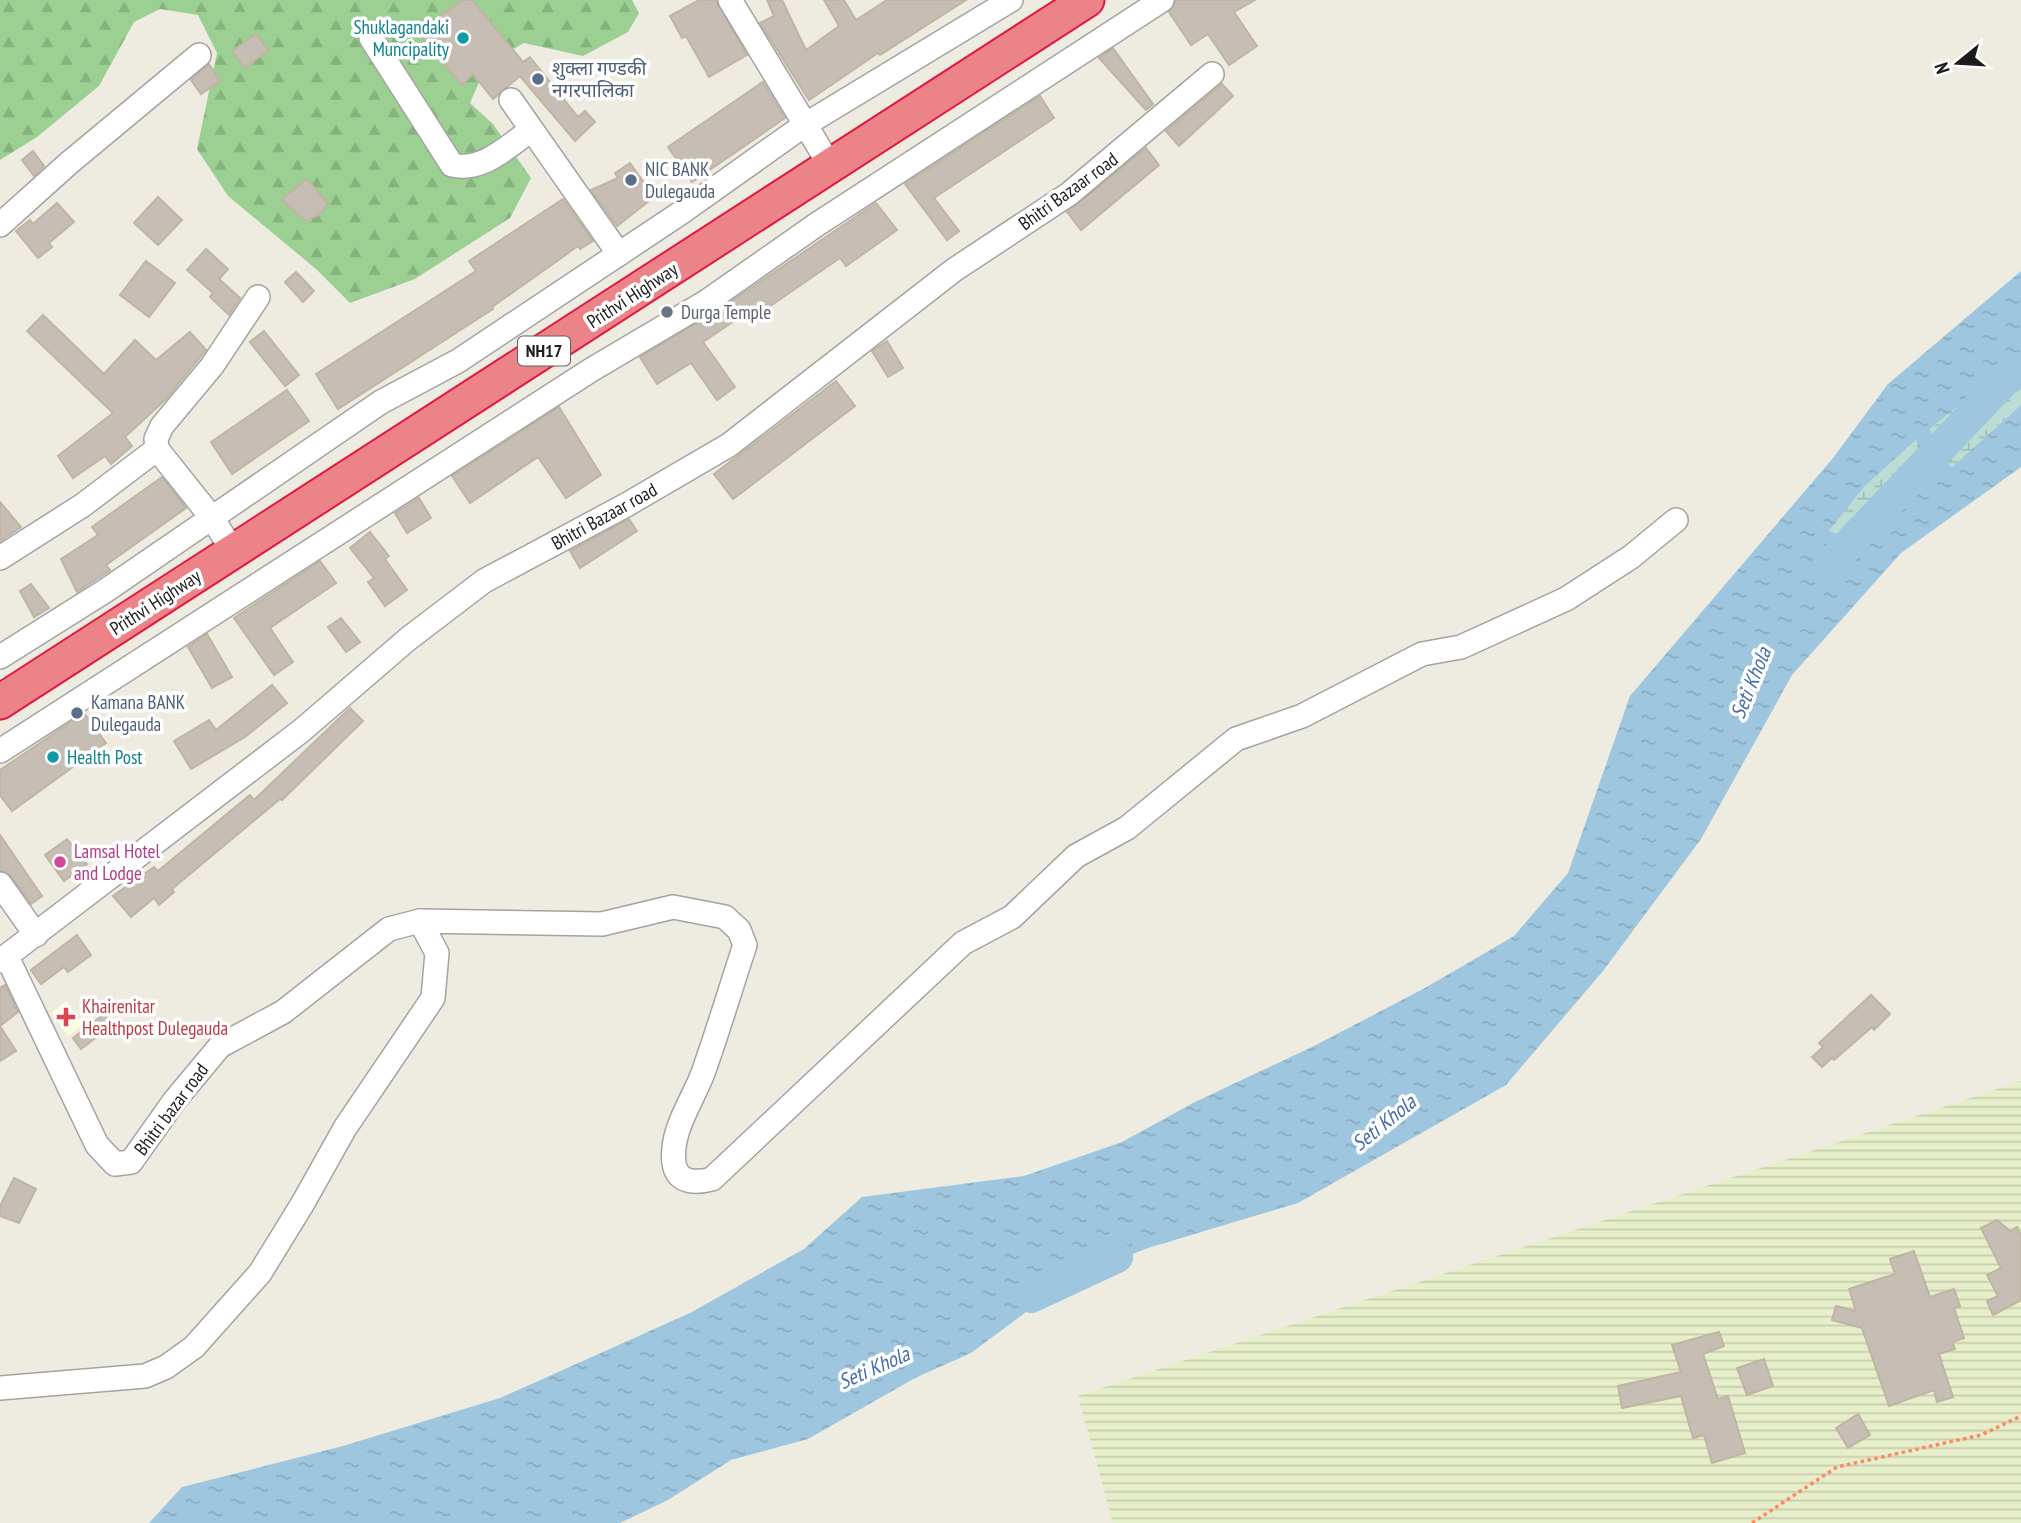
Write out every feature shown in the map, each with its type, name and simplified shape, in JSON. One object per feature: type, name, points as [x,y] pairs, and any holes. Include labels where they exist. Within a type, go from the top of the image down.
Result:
[{"type":"highway","name":"Prithvi Highway","points":[[0,702],[1087,0]]},
{"type":"street","points":[[730,0],[803,126],[831,167]]},
{"type":"street","points":[[0,657],[105,592],[381,402],[458,361],[619,254],[803,126],[1011,0]]},
{"type":"street","points":[[0,751],[569,384],[706,302],[816,225],[1162,0]]},
{"type":"street","points":[[371,38],[452,165],[464,168],[483,164],[531,130]]},
{"type":"street","points":[[0,225],[61,169],[199,55]]},
{"type":"street","name":"Bhitri Bazaar road","points":[[3,959],[301,731],[408,639],[484,581],[628,504],[729,445],[954,270],[1069,194],[1212,74]]},
{"type":"street","points":[[511,100],[619,254]]},
{"type":"street","points":[[233,551],[212,517],[158,449],[156,439],[162,426],[212,366],[258,297]]},
{"type":"street","points":[[0,558],[83,505],[158,449]]},
{"type":"street","points":[[0,1388],[145,1376],[166,1367],[194,1347],[260,1273],[345,1128],[433,999],[437,953],[420,921],[602,924],[673,907],[725,917],[739,930],[745,945],[703,1074],[674,1140],[674,1166],[683,1178],[697,1183],[712,1179],[964,943],[1012,917],[1076,856],[1127,828],[1236,739],[1302,716],[1422,654],[1461,647],[1566,599],[1631,557],[1676,520]]},
{"type":"street","points":[[0,884],[36,935]]},
{"type":"street","name":"Bhitri bazar road","points":[[3,959],[97,1145],[115,1164],[131,1162],[175,1100],[220,1046],[283,1012],[389,929],[420,921]]},
{"type":"path","points":[[1752,1523],[1837,1467],[1981,1435],[2021,1416]]},
{"type":"shaded area","name":"Khairenitar Healthpost Dulegauda","points":[[66,1001],[83,1025],[68,1036],[51,1013]]},
{"type":"shaded area","points":[[2021,1081],[2021,1523],[1113,1523],[1078,1396]]},
{"type":"green space","points":[[0,0],[632,0],[639,13],[628,32],[583,56],[524,43],[487,64],[470,103],[493,124],[531,178],[510,218],[415,279],[350,303],[316,269],[228,196],[197,149],[217,53],[198,15],[160,9],[134,22],[99,86],[37,137],[0,160]]},
{"type":"green space","points":[[2021,366],[2021,405],[1952,467],[1940,455],[1930,429],[1954,409]]},
{"type":"green space","points":[[1916,440],[1923,474],[1900,507],[1853,538],[1829,531],[1864,487]]},
{"type":"water","points":[[2021,271],[2021,366],[1954,409],[1930,429],[1940,455],[1952,467],[2021,405],[2021,467],[1901,553],[1792,675],[1701,839],[1603,971],[1506,1085],[1298,1203],[1148,1248],[1072,1278],[971,1353],[915,1378],[808,1439],[731,1460],[668,1500],[620,1523],[149,1523],[182,1487],[343,1446],[500,1398],[690,1313],[804,1249],[862,1197],[1024,1176],[1122,1142],[1193,1103],[1314,1046],[1425,988],[1514,936],[1568,873],[1630,696],[1833,458],[1888,384]],"holes":[[[1916,440],[1923,474],[1900,507],[1853,538],[1829,531],[1864,487]]]},
{"type":"building","points":[[462,0],[472,0],[523,62],[530,57],[578,117],[585,111],[595,122],[575,141],[520,76],[493,99],[473,74],[462,85],[418,33]]},
{"type":"building","points":[[699,0],[716,0],[747,55],[709,77],[686,36],[682,38],[670,16]]},
{"type":"building","points":[[767,0],[782,0],[806,50],[839,26],[824,0],[844,0],[856,20],[887,0],[966,0],[880,55],[878,53],[809,100],[760,23],[774,16]]},
{"type":"building","points":[[1176,0],[1255,0],[1234,12],[1257,46],[1229,65],[1208,34],[1191,45],[1169,12]]},
{"type":"building","points":[[256,34],[268,50],[245,68],[232,51]]},
{"type":"building","points":[[1113,48],[1153,104],[1146,110],[1099,58]]},
{"type":"building","points":[[209,64],[220,81],[201,94],[191,80]]},
{"type":"building","points":[[763,82],[785,118],[692,182],[668,147]]},
{"type":"building","points":[[1222,84],[1233,96],[1179,146],[1166,131]]},
{"type":"building","points":[[1040,96],[1054,118],[934,198],[959,231],[947,240],[905,184]]},
{"type":"building","points":[[1146,148],[1159,165],[1081,230],[1067,212]]},
{"type":"building","points":[[33,151],[44,166],[34,176],[22,160]]},
{"type":"building","points":[[630,163],[654,197],[617,226],[591,190],[618,178],[615,173]]},
{"type":"building","points":[[307,179],[328,204],[319,215],[305,221],[282,199]]},
{"type":"building","points":[[158,197],[182,220],[158,245],[134,223]]},
{"type":"building","points":[[563,199],[593,241],[580,249],[578,246],[492,307],[493,309],[338,409],[316,374],[476,271],[469,261]]},
{"type":"building","points":[[57,203],[74,222],[49,243],[52,247],[38,258],[16,231],[30,220],[33,224]]},
{"type":"building","points":[[876,203],[897,230],[846,266],[840,258],[766,309],[761,303],[703,342],[735,387],[717,400],[691,363],[657,384],[640,357],[714,313]]},
{"type":"building","points":[[206,249],[228,269],[219,279],[240,298],[229,315],[210,297],[213,293],[187,270]]},
{"type":"building","points":[[146,261],[175,283],[149,317],[120,295]]},
{"type":"building","points":[[296,272],[314,291],[303,302],[285,282]]},
{"type":"building","points":[[43,315],[104,374],[135,340],[156,360],[190,332],[206,350],[167,398],[125,437],[132,446],[111,464],[105,456],[73,478],[58,456],[113,413],[27,331]]},
{"type":"building","points":[[264,331],[299,375],[285,386],[250,342]]},
{"type":"building","points":[[887,341],[903,368],[888,377],[872,351]]},
{"type":"building","points":[[836,381],[855,406],[733,499],[714,474]]},
{"type":"building","points":[[287,390],[309,421],[232,474],[211,442]]},
{"type":"building","points":[[559,407],[601,475],[566,498],[538,457],[470,503],[452,476]]},
{"type":"building","points":[[162,477],[186,508],[106,565],[110,570],[77,592],[61,559],[98,535],[92,527]]},
{"type":"building","points":[[419,498],[431,518],[407,533],[395,513]]},
{"type":"building","points":[[0,502],[21,527],[0,541]]},
{"type":"building","points":[[629,519],[637,531],[580,568],[570,551]]},
{"type":"building","points":[[370,532],[389,556],[385,559],[407,590],[385,606],[368,582],[374,578],[350,548]]},
{"type":"building","points":[[320,561],[336,583],[270,628],[293,662],[274,675],[234,618]]},
{"type":"building","points":[[31,584],[49,608],[34,617],[20,591]]},
{"type":"building","points":[[341,618],[360,642],[346,652],[328,627]]},
{"type":"building","points":[[207,634],[232,677],[212,688],[188,647]]},
{"type":"building","points":[[272,685],[287,703],[245,737],[191,769],[174,741],[209,720],[216,730]]},
{"type":"building","points":[[350,708],[363,721],[282,800],[172,889],[174,892],[159,905],[154,898],[131,917],[113,896],[154,867],[158,871],[250,795],[254,800]]},
{"type":"building","name":"Health Post","points":[[84,713],[106,743],[12,811],[0,795],[0,770]]},
{"type":"building","points":[[0,835],[42,896],[31,904],[11,876],[0,870]]},
{"type":"building","points":[[67,839],[87,864],[64,881],[45,855]]},
{"type":"building","points":[[77,935],[91,955],[68,972],[64,967],[41,984],[31,970]]},
{"type":"building","points":[[5,985],[18,1012],[0,1026],[0,988]]},
{"type":"building","points":[[1871,995],[1890,1014],[1874,1030],[1872,1027],[1822,1067],[1812,1057],[1823,1047],[1819,1043]]},
{"type":"building","points":[[104,1014],[112,1025],[81,1049],[73,1038]]},
{"type":"building","points":[[0,1026],[16,1051],[0,1061]]},
{"type":"building","points":[[14,1178],[36,1189],[19,1223],[0,1216],[0,1206]]},
{"type":"building","points":[[1997,1220],[2010,1231],[2017,1227],[2021,1235],[2021,1300],[1993,1315],[1987,1301],[1998,1296],[1987,1275],[2001,1268],[1981,1228]]},
{"type":"building","points":[[1914,1251],[1930,1297],[1954,1289],[1960,1306],[1954,1308],[1964,1338],[1952,1342],[1955,1349],[1939,1354],[1953,1397],[1937,1402],[1934,1390],[1889,1406],[1862,1328],[1832,1320],[1836,1306],[1856,1311],[1849,1289],[1895,1274],[1890,1259]]},
{"type":"building","points":[[1719,1332],[1724,1346],[1703,1354],[1718,1399],[1728,1396],[1745,1453],[1712,1463],[1704,1435],[1693,1438],[1681,1396],[1622,1408],[1618,1386],[1681,1372],[1672,1345]]},
{"type":"building","points":[[1764,1359],[1773,1386],[1747,1395],[1737,1368]]},
{"type":"building","points":[[1858,1414],[1870,1435],[1848,1448],[1836,1428]]},
{"type":"waterway","name":"Seti Khola","points":[[1827,567],[2005,380],[2021,371]]},
{"type":"waterway","name":"Seti Khola","points":[[1031,1297],[1117,1257]]},
{"type":"place","name":"Shuklagandaki Muncipality","points":[[463,38]]},
{"type":"place","name":"शुक्ला गण्डकी नगरपालिका","points":[[538,79]]},
{"type":"place","name":"NIC BANK Dulegauda","points":[[631,180]]},
{"type":"place","name":"Durga Temple","points":[[667,312]]},
{"type":"place","name":"Kamana BANK Dulegauda","points":[[77,713]]},
{"type":"place","name":"Health Post","points":[[53,757]]},
{"type":"place","name":"Lamsal Hotel and Lodge","points":[[60,862]]},
{"type":"place","name":"Khairenitar Healthpost Dulegauda","points":[[66,1017]]}]
